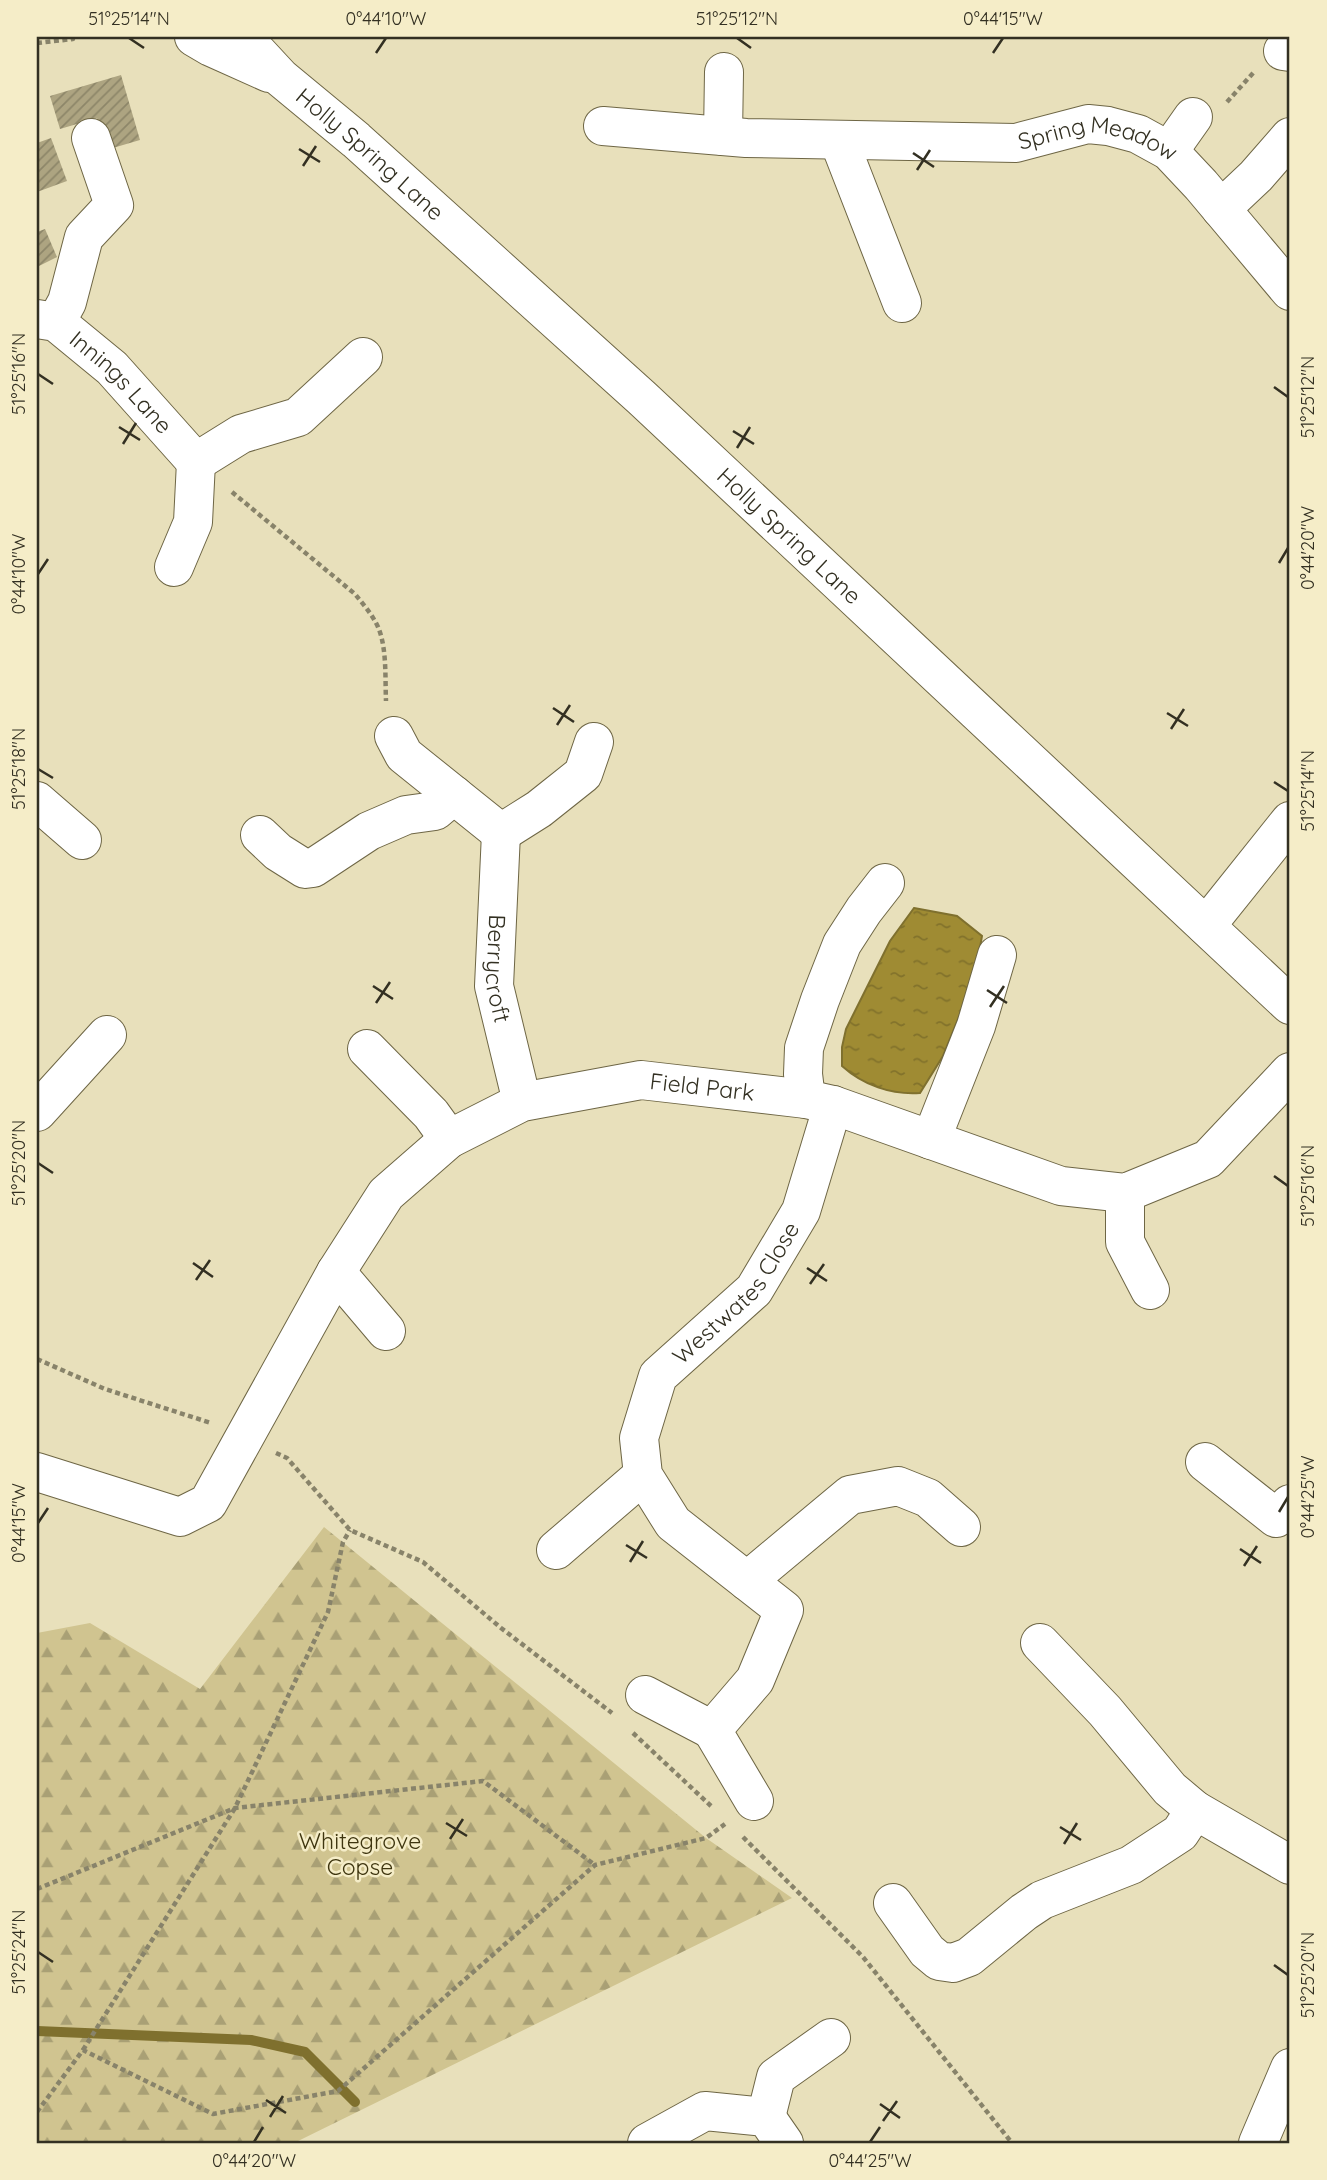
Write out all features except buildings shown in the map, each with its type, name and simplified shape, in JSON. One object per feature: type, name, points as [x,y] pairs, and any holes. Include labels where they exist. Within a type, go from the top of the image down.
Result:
[{"type":"street","name":"Holly Spring Lane","points":[[194,37],[281,78]]},
{"type":"street","name":"Holly Spring Lane","points":[[243,37],[281,78],[366,150],[642,398],[1290,1005]]},
{"type":"street","points":[[723,136],[724,72]]},
{"type":"street","points":[[1169,151],[1193,117]]},
{"type":"street","name":"Spring Meadow","points":[[603,126],[723,136],[839,141],[1016,143],[1088,124],[1108,126],[1138,134],[1169,151],[1290,291]]},
{"type":"street","points":[[1221,209],[1256,176],[1290,137]]},
{"type":"street","points":[[47,321],[67,302],[84,237],[114,205],[91,138]]},
{"type":"street","points":[[839,141],[902,303]]},
{"type":"street","name":"Innings Lane","points":[[47,321],[112,368],[196,462]]},
{"type":"street","points":[[174,567],[193,522],[196,462],[241,434],[298,417],[363,357]]},
{"type":"street","points":[[394,736],[404,755],[501,833],[539,809],[583,774],[594,741]]},
{"type":"street","points":[[290,898],[313,868],[369,831],[406,815],[435,811],[454,795]]},
{"type":"street","points":[[37,801],[82,840]]},
{"type":"street","points":[[1206,926],[1290,821]]},
{"type":"street","name":"Berrycroft","points":[[501,833],[494,986],[522,1102]]},
{"type":"street","points":[[260,835],[278,852],[305,869],[313,868]]},
{"type":"street","points":[[819,1102],[803,1074],[804,1048],[842,944],[885,883]]},
{"type":"street","points":[[931,1140],[976,1026],[997,955]]},
{"type":"street","points":[[37,1112],[107,1035]]},
{"type":"street","points":[[366,1049],[431,1114],[449,1139]]},
{"type":"street","name":"Field Park","points":[[37,1472],[180,1517],[208,1503],[336,1272],[386,1194],[449,1139],[522,1102],[641,1080],[819,1102],[1060,1185],[1125,1193],[1208,1159],[1290,1072]]},
{"type":"street","name":"Westwates Close","points":[[712,1730],[755,1680],[784,1610],[673,1523],[643,1475],[639,1438],[658,1376],[754,1290],[801,1212],[819,1102]]},
{"type":"street","points":[[1125,1193],[1125,1242],[1150,1290]]},
{"type":"street","points":[[336,1272],[386,1331]]},
{"type":"street","points":[[1205,1462],[1276,1518],[1290,1504]]},
{"type":"street","points":[[556,1550],[643,1475]]},
{"type":"street","points":[[747,1581],[850,1495],[898,1486],[928,1498],[961,1527]]},
{"type":"street","points":[[1040,1643],[1105,1711],[1170,1789],[1195,1811],[1290,1865]]},
{"type":"street","points":[[629,1713],[712,1730],[740,1818]]},
{"type":"street","points":[[893,1903],[927,1951],[939,1961],[953,1964],[969,1957],[1042,1900],[1131,1865],[1180,1833],[1195,1811]]},
{"type":"street","points":[[647,2143],[705,2111],[775,2130],[776,2077],[831,2038]]},
{"type":"street","points":[[1258,2143],[1290,2068]]},
{"type":"path","points":[[37,43],[72,38]]},
{"type":"path","points":[[1193,117],[1216,115],[1276,58]]},
{"type":"path","points":[[196,462],[348,587],[370,613],[379,629],[387,713],[394,736]]},
{"type":"path","points":[[37,1359],[105,1389],[201,1418]]},
{"type":"path","points":[[287,1458],[350,1530],[423,1562],[500,1628],[629,1713],[718,1812]]},
{"type":"path","points":[[37,2112],[83,2050],[235,1808],[328,1612],[343,1542],[350,1530]]},
{"type":"path","points":[[37,1889],[235,1808],[483,1781],[595,1865]]},
{"type":"path","points":[[83,2050],[213,2113],[338,2091],[595,1865],[706,1838],[740,1818],[863,1957],[1012,2143]]},
{"type":"green space","name":"Whitegrove Copse","points":[[324,1527],[706,1838],[792,1898],[294,2143],[37,2143],[37,1633],[90,1623],[200,1689]]},
{"type":"water","points":[[914,908],[957,916],[982,936],[975,976],[943,1056],[920,1093],[878,1087],[859,1079],[842,1066],[846,1029],[890,941]]},
{"type":"waterway","points":[[37,2031],[251,2040],[305,2052],[355,2102]]}]
